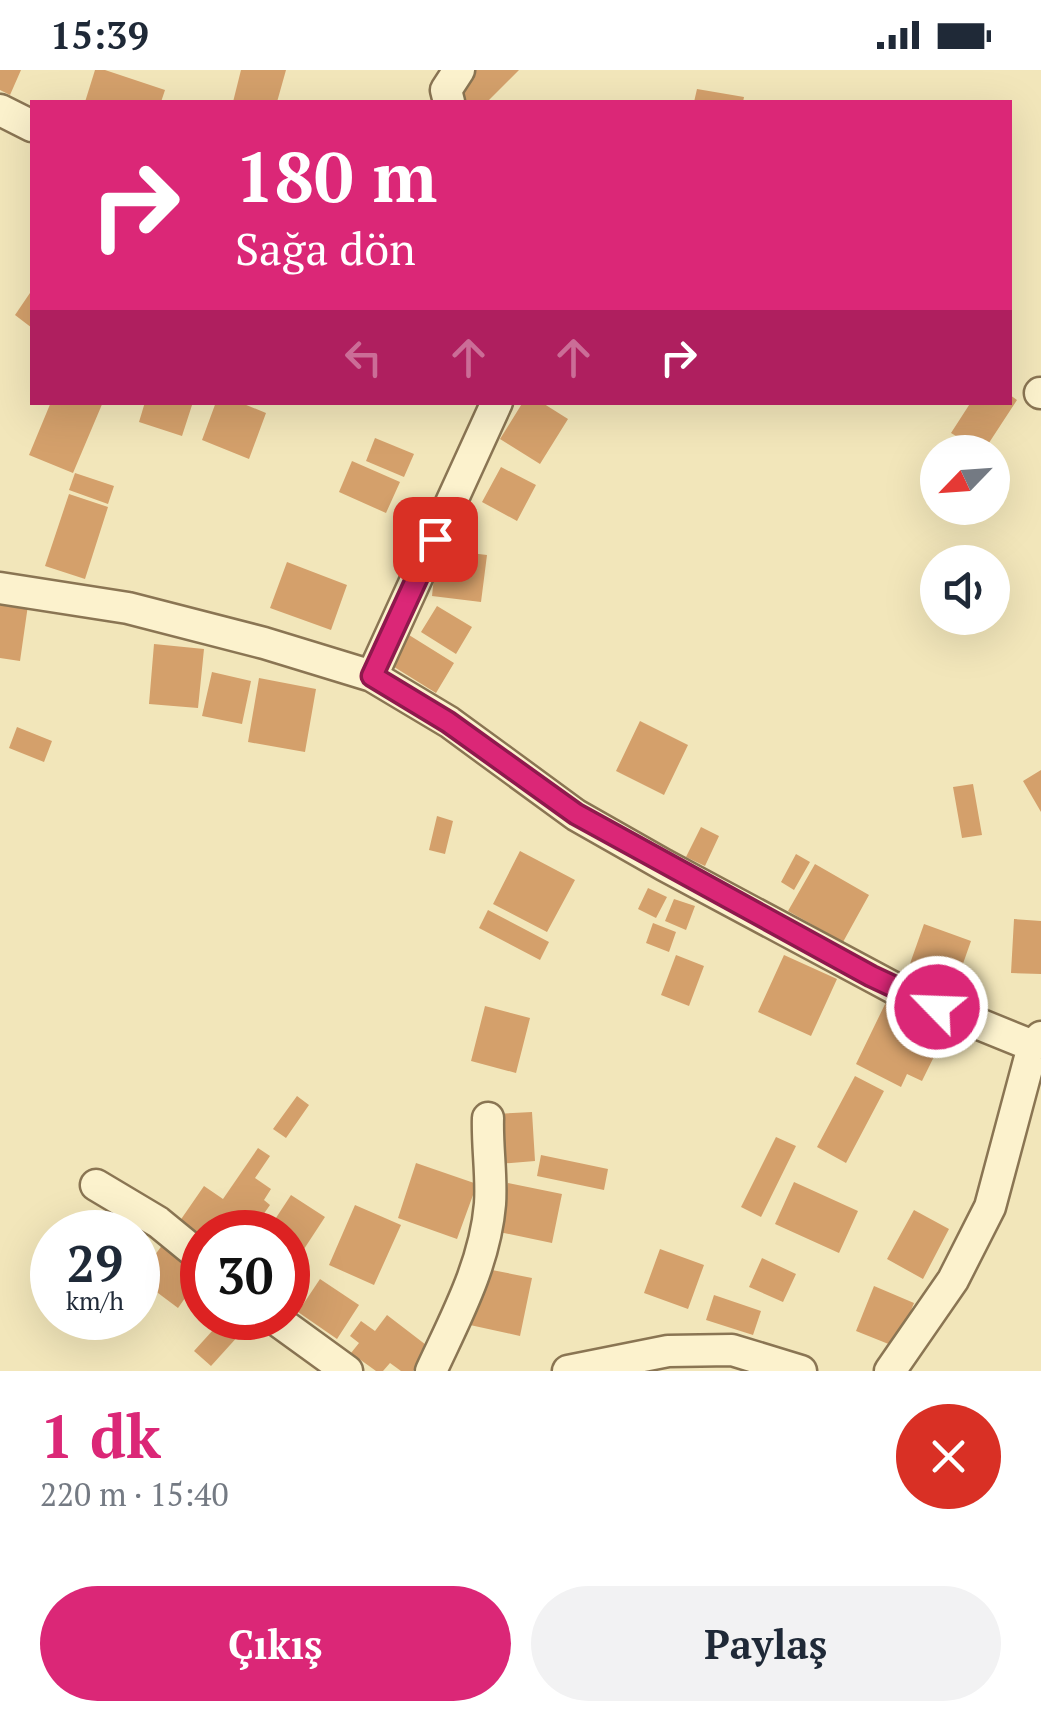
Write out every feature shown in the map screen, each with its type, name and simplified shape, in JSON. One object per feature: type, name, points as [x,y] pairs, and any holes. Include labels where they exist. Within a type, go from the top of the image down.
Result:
[{"type":"street","points":[[449,100],[446,90],[459,70]]},
{"type":"street","points":[[0,110],[30,125]]},
{"type":"street","points":[[372,676],[497,405]]},
{"type":"street","points":[[0,588],[128,608],[372,676],[448,722],[576,814],[664,865],[905,994],[1037,1042],[990,1207],[953,1280],[890,1371]]},
{"type":"street","points":[[432,1371],[469,1288],[486,1236],[490,1199],[488,1118]]},
{"type":"street","points":[[96,1185],[158,1222],[180,1240]]},
{"type":"street","points":[[304,1340],[347,1371]]},
{"type":"street","points":[[568,1371],[668,1351],[732,1350],[801,1371]]},
{"type":"building","points":[[0,70],[21,70],[10,95],[0,90]]},
{"type":"building","points":[[95,70],[165,90],[162,100],[86,100]]},
{"type":"building","points":[[241,70],[286,70],[278,100],[234,100]]},
{"type":"building","points":[[470,70],[519,70],[489,100],[465,100],[449,92]]},
{"type":"building","points":[[697,89],[744,97],[743,100],[694,100]]},
{"type":"building","points":[[30,293],[30,326],[15,315]]},
{"type":"building","points":[[1012,396],[1017,400],[994,435],[951,433],[969,405],[1012,405]]},
{"type":"building","points":[[50,405],[102,405],[73,473],[29,455]]},
{"type":"building","points":[[144,405],[192,405],[182,436],[139,422]]},
{"type":"building","points":[[215,405],[246,405],[266,413],[249,459],[202,440]]},
{"type":"building","points":[[521,405],[546,405],[568,419],[540,464],[500,439]]},
{"type":"building","points":[[375,438],[414,454],[404,477],[366,461]]},
{"type":"building","points":[[352,461],[400,482],[386,513],[339,492]]},
{"type":"building","points":[[501,467],[536,485],[517,521],[482,502]]},
{"type":"building","points":[[75,473],[114,486],[108,504],[69,490]]},
{"type":"building","points":[[69,494],[108,507],[85,579],[45,566]]},
{"type":"building","points":[[437,549],[487,555],[481,602],[432,596]]},
{"type":"building","points":[[287,562],[347,585],[331,630],[270,608]]},
{"type":"building","points":[[0,601],[28,605],[20,661],[0,658]]},
{"type":"building","points":[[437,606],[472,627],[456,654],[421,632]]},
{"type":"building","points":[[409,635],[454,663],[436,693],[391,665]]},
{"type":"building","points":[[154,644],[204,649],[198,708],[149,704]]},
{"type":"building","points":[[212,672],[251,681],[242,724],[202,716]]},
{"type":"building","points":[[259,678],[316,689],[305,752],[248,742]]},
{"type":"building","points":[[640,721],[688,745],[664,795],[616,771]]},
{"type":"building","points":[[17,727],[52,741],[44,762],[9,748]]},
{"type":"building","points":[[1041,770],[1041,812],[1023,781]]},
{"type":"building","points":[[973,784],[982,835],[962,838],[953,787]]},
{"type":"building","points":[[437,816],[453,821],[445,854],[429,850]]},
{"type":"building","points":[[701,827],[719,836],[705,866],[686,857]]},
{"type":"building","points":[[520,851],[575,880],[547,932],[493,904]]},
{"type":"building","points":[[796,854],[810,862],[794,890],[781,882]]},
{"type":"building","points":[[815,864],[869,895],[843,942],[788,911]]},
{"type":"building","points":[[648,888],[667,897],[656,918],[638,909]]},
{"type":"building","points":[[674,899],[695,906],[686,930],[665,921]]},
{"type":"building","points":[[488,910],[549,942],[540,960],[479,928]]},
{"type":"building","points":[[1014,919],[1041,921],[1041,974],[1011,973]]},
{"type":"building","points":[[653,923],[676,932],[669,952],[646,943]]},
{"type":"building","points":[[924,924],[971,941],[953,992],[906,975]]},
{"type":"building","points":[[676,955],[704,966],[689,1006],[661,995]]},
{"type":"building","points":[[784,955],[837,979],[811,1036],[758,1012]]},
{"type":"building","points":[[888,998],[948,1028],[922,1081],[907,1074],[901,1087],[856,1064]]},
{"type":"building","points":[[485,1006],[530,1018],[516,1073],[471,1061]]},
{"type":"building","points":[[855,1076],[884,1091],[846,1163],[817,1147]]},
{"type":"building","points":[[297,1096],[309,1105],[286,1138],[273,1129]]},
{"type":"building","points":[[532,1112],[535,1161],[497,1164],[493,1114]]},
{"type":"building","points":[[776,1137],[796,1146],[761,1217],[741,1207]]},
{"type":"building","points":[[258,1148],[270,1156],[255,1178],[271,1189],[264,1200],[270,1205],[266,1210],[187,1210],[204,1186],[223,1199]]},
{"type":"building","points":[[541,1155],[608,1169],[604,1190],[537,1176]]},
{"type":"building","points":[[416,1163],[477,1184],[457,1239],[398,1218]]},
{"type":"building","points":[[794,1182],[858,1211],[839,1253],[775,1224]]},
{"type":"building","points":[[508,1183],[562,1194],[552,1243],[499,1232]]},
{"type":"building","points":[[291,1195],[325,1217],[310,1240],[310,1210],[281,1210]]},
{"type":"building","points":[[355,1205],[401,1225],[374,1285],[329,1265]]},
{"type":"building","points":[[914,1210],[949,1229],[923,1279],[887,1259]]},
{"type":"building","points":[[166,1240],[180,1250],[178,1308],[160,1294],[160,1248]]},
{"type":"building","points":[[660,1249],[704,1265],[688,1309],[644,1293]]},
{"type":"building","points":[[762,1258],[796,1274],[783,1302],[749,1287]]},
{"type":"building","points":[[482,1268],[532,1278],[520,1336],[470,1325]]},
{"type":"building","points":[[320,1279],[359,1305],[337,1339],[310,1320],[310,1294]]},
{"type":"building","points":[[874,1286],[914,1303],[896,1347],[856,1331]]},
{"type":"building","points":[[714,1295],[761,1311],[753,1335],[706,1320]]},
{"type":"building","points":[[387,1315],[430,1348],[413,1371],[401,1371],[390,1363],[383,1371],[376,1371],[351,1353],[359,1343],[350,1336],[361,1321],[375,1331]]},
{"type":"building","points":[[204,1340],[235,1340],[211,1366],[194,1351]]},
{"type":"route","points":[[435,539],[372,676],[448,722],[576,814],[871,976],[937,1007]]}]
